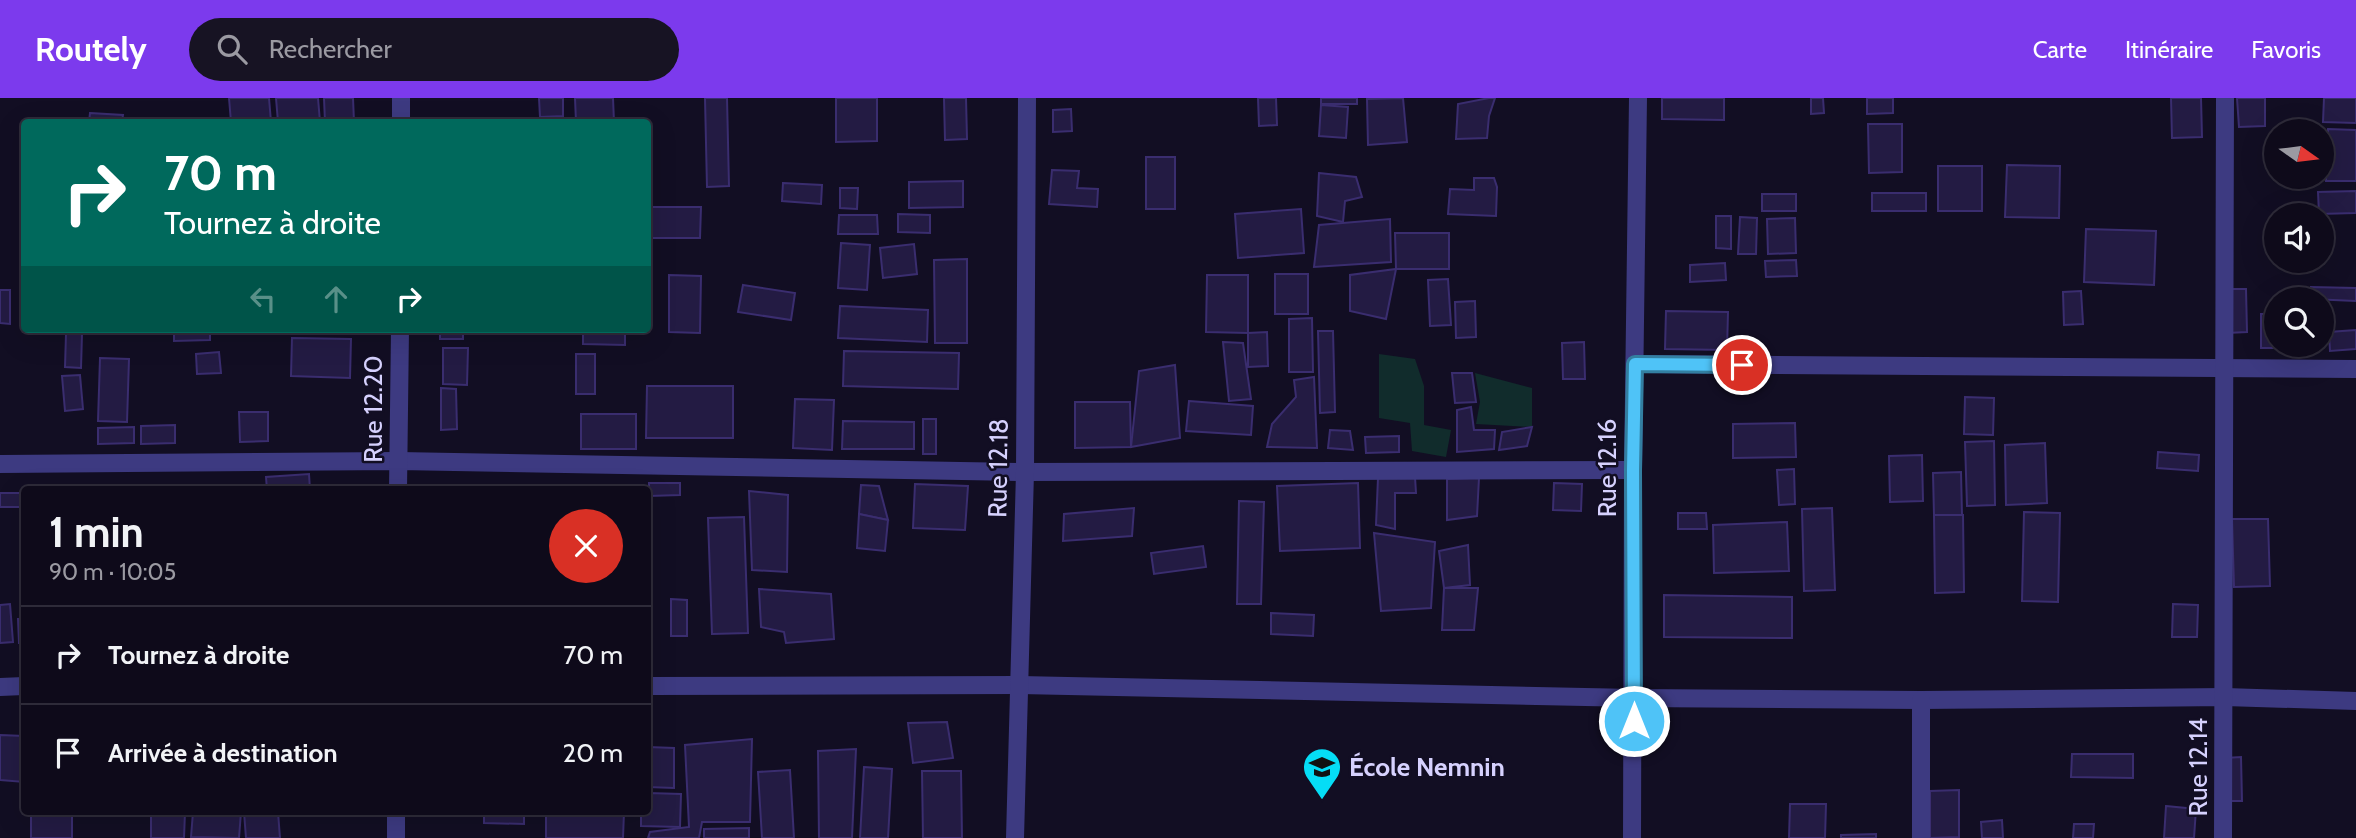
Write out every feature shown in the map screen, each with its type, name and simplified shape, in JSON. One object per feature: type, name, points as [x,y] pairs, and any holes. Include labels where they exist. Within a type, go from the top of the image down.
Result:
[{"type":"street","points":[[401,98],[401,119]]},
{"type":"street","name":"Rue 12.18","points":[[1015,838],[1025,472],[1027,98]]},
{"type":"street","name":"Rue 12.16","points":[[1632,838],[1638,98]]},
{"type":"street","name":"Rue 12.14","points":[[2223,838],[2225,98]]},
{"type":"street","name":"Rue 12.20","points":[[398,486],[400,333]]},
{"type":"street","points":[[1635,364],[2356,369]]},
{"type":"street","points":[[0,464],[399,461],[1025,472],[1633,470]]},
{"type":"street","points":[[651,686],[1020,685],[1634,698],[1921,700],[2225,697],[2356,701]]},
{"type":"street","points":[[0,687],[21,687]]},
{"type":"street","points":[[1921,700],[1921,838]]},
{"type":"street","points":[[396,815],[396,838]]},
{"type":"green space","points":[[1379,354],[1415,359],[1424,386],[1424,425],[1451,430],[1446,457],[1412,451],[1410,423],[1379,418]]},
{"type":"green space","points":[[1475,373],[1532,388],[1532,427],[1476,424],[1480,402]]},
{"type":"building","points":[[229,98],[269,98],[271,119],[231,119]]},
{"type":"building","points":[[276,98],[318,98],[320,119],[278,119]]},
{"type":"building","points":[[324,98],[353,98],[354,119],[325,119]]},
{"type":"building","points":[[539,98],[563,98],[563,116],[540,117]]},
{"type":"building","points":[[575,98],[613,98],[614,119],[576,119]]},
{"type":"building","points":[[705,98],[727,98],[729,186],[707,187]]},
{"type":"building","points":[[836,98],[877,98],[877,141],[836,142]]},
{"type":"building","points":[[944,98],[966,98],[967,139],[945,140]]},
{"type":"building","points":[[1258,98],[1276,98],[1277,125],[1259,126]]},
{"type":"building","points":[[1321,98],[1357,98],[1357,104],[1321,104]]},
{"type":"building","points":[[1403,98],[1407,142],[1368,145],[1367,99]]},
{"type":"building","points":[[1495,98],[1489,116],[1487,138],[1456,139],[1458,104]]},
{"type":"building","points":[[1662,98],[1724,98],[1724,120],[1662,119]]},
{"type":"building","points":[[1811,98],[1823,98],[1824,113],[1811,114]]},
{"type":"building","points":[[1867,98],[1893,98],[1893,113],[1867,114]]},
{"type":"building","points":[[2171,98],[2201,98],[2202,137],[2172,138]]},
{"type":"building","points":[[2237,98],[2265,98],[2264,126],[2239,127]]},
{"type":"building","points":[[2324,98],[2356,98],[2356,123],[2323,119]]},
{"type":"building","points":[[1321,105],[1348,107],[1346,138],[1319,136]]},
{"type":"building","points":[[1071,109],[1072,131],[1053,132],[1053,110]]},
{"type":"building","points":[[90,113],[123,115],[122,119],[89,119]]},
{"type":"building","points":[[1868,124],[1902,124],[1902,172],[1869,173]]},
{"type":"building","points":[[2334,129],[2356,130],[2356,181],[2334,181]]},
{"type":"building","points":[[1146,157],[1175,157],[1175,209],[1146,209]]},
{"type":"building","points":[[2007,165],[2060,166],[2059,218],[2005,217]]},
{"type":"building","points":[[1938,166],[1982,166],[1982,211],[1938,211]]},
{"type":"building","points":[[1052,170],[1079,171],[1077,188],[1098,189],[1097,207],[1049,204]]},
{"type":"building","points":[[1319,173],[1356,177],[1362,197],[1345,201],[1343,222],[1317,216]]},
{"type":"building","points":[[1474,178],[1494,178],[1497,187],[1496,216],[1448,214],[1450,189],[1474,190]]},
{"type":"building","points":[[963,181],[963,207],[909,208],[909,182]]},
{"type":"building","points":[[783,183],[822,185],[821,204],[782,201]]},
{"type":"building","points":[[840,188],[858,188],[857,209],[840,208]]},
{"type":"building","points":[[2356,191],[2356,213],[2334,214],[2334,203],[2318,203],[2318,192]]},
{"type":"building","points":[[1872,193],[1926,193],[1926,211],[1872,211]]},
{"type":"building","points":[[1762,194],[1796,194],[1796,211],[1762,211]]},
{"type":"building","points":[[651,207],[701,207],[700,238],[651,238]]},
{"type":"building","points":[[1301,209],[1304,253],[1238,258],[1235,214]]},
{"type":"building","points":[[898,214],[930,215],[930,233],[898,232]]},
{"type":"building","points":[[839,215],[877,215],[878,234],[838,234]]},
{"type":"building","points":[[1716,216],[1731,216],[1731,249],[1716,248]]},
{"type":"building","points":[[1740,217],[1757,218],[1756,254],[1738,254]]},
{"type":"building","points":[[1795,218],[1796,253],[1768,254],[1767,219]]},
{"type":"building","points":[[1390,219],[1391,262],[1314,267],[1319,225]]},
{"type":"building","points":[[2086,229],[2156,231],[2154,285],[2084,282]]},
{"type":"building","points":[[1395,233],[1449,233],[1449,269],[1396,269]]},
{"type":"building","points":[[841,243],[870,245],[867,290],[838,288]]},
{"type":"building","points":[[914,244],[917,274],[883,278],[880,248]]},
{"type":"building","points":[[967,259],[967,343],[935,343],[934,260]]},
{"type":"building","points":[[1796,260],[1797,276],[1766,277],[1765,261]]},
{"type":"building","points":[[1725,263],[1726,280],[1690,282],[1690,265]]},
{"type":"building","points":[[1396,269],[1386,319],[1350,311],[1350,275]]},
{"type":"building","points":[[1275,274],[1308,274],[1308,314],[1275,314]]},
{"type":"building","points":[[669,275],[701,276],[700,333],[669,332]]},
{"type":"building","points":[[1207,275],[1248,275],[1248,333],[1206,332]]},
{"type":"building","points":[[1448,279],[1451,325],[1430,326],[1428,280]]},
{"type":"building","points":[[743,285],[795,293],[791,320],[738,312]]},
{"type":"building","points":[[2334,288],[2356,288],[2356,301],[2334,300]]},
{"type":"building","points":[[2226,289],[2246,289],[2247,332],[2227,333]]},
{"type":"building","points":[[0,290],[10,290],[10,324],[0,323]]},
{"type":"building","points":[[2081,291],[2083,324],[2064,325],[2063,292]]},
{"type":"building","points":[[1475,301],[1476,337],[1456,338],[1455,302]]},
{"type":"building","points":[[840,306],[928,310],[927,342],[838,338]]},
{"type":"building","points":[[1666,311],[1728,312],[1727,350],[1665,349]]},
{"type":"building","points":[[2261,314],[2264,314],[2264,348],[2261,348]]},
{"type":"building","points":[[1312,318],[1313,372],[1289,372],[1289,319]]},
{"type":"building","points":[[2356,330],[2356,349],[2334,351],[2334,332]]},
{"type":"building","points":[[1318,331],[1333,331],[1335,412],[1320,413]]},
{"type":"building","points":[[1267,332],[1268,366],[1248,367],[1248,333]]},
{"type":"building","points":[[174,333],[210,333],[210,340],[174,341]]},
{"type":"building","points":[[440,333],[463,333],[463,339],[440,339]]},
{"type":"building","points":[[583,333],[625,333],[625,345],[583,344]]},
{"type":"building","points":[[66,334],[82,334],[81,368],[65,367]]},
{"type":"building","points":[[292,338],[351,339],[350,378],[291,376]]},
{"type":"building","points":[[1223,342],[1243,343],[1251,399],[1229,401]]},
{"type":"building","points":[[1584,342],[1585,379],[1563,379],[1562,343]]},
{"type":"building","points":[[443,348],[468,348],[467,385],[443,384]]},
{"type":"building","points":[[844,351],[959,353],[958,389],[843,386]]},
{"type":"building","points":[[219,352],[221,373],[197,374],[196,354]]},
{"type":"building","points":[[576,354],[595,354],[595,394],[576,394]]},
{"type":"building","points":[[100,358],[129,359],[127,422],[98,421]]},
{"type":"building","points":[[1175,365],[1180,438],[1131,447],[1139,371]]},
{"type":"building","points":[[1452,373],[1472,373],[1476,402],[1455,403]]},
{"type":"building","points":[[80,375],[83,409],[65,411],[62,376]]},
{"type":"building","points":[[1314,377],[1317,448],[1267,447],[1272,424],[1296,397],[1294,380]]},
{"type":"building","points":[[647,386],[733,386],[733,438],[646,438]]},
{"type":"building","points":[[441,388],[456,389],[457,429],[441,430]]},
{"type":"building","points":[[1965,397],[1994,398],[1993,435],[1964,434]]},
{"type":"building","points":[[795,399],[834,400],[832,450],[793,448]]},
{"type":"building","points":[[1189,401],[1253,406],[1251,435],[1186,431]]},
{"type":"building","points":[[1075,402],[1130,402],[1131,447],[1075,448]]},
{"type":"building","points":[[1471,407],[1474,430],[1495,430],[1494,449],[1457,452],[1457,410]]},
{"type":"building","points":[[239,412],[268,412],[268,441],[240,442]]},
{"type":"building","points":[[581,414],[636,414],[636,449],[581,449]]},
{"type":"building","points":[[923,419],[936,419],[936,454],[923,454]]},
{"type":"building","points":[[843,421],[914,422],[914,449],[842,449]]},
{"type":"building","points":[[1795,423],[1796,457],[1733,458],[1733,424]]},
{"type":"building","points":[[175,425],[175,443],[141,444],[141,426]]},
{"type":"building","points":[[134,427],[134,443],[98,444],[98,428]]},
{"type":"building","points":[[1532,427],[1527,446],[1499,450],[1502,432]]},
{"type":"building","points":[[1330,430],[1350,431],[1353,450],[1328,448]]},
{"type":"building","points":[[1399,436],[1399,452],[1366,453],[1365,437]]},
{"type":"building","points":[[1994,441],[1995,505],[1967,506],[1965,442]]},
{"type":"building","points":[[2045,443],[2047,503],[2006,505],[2005,445]]},
{"type":"building","points":[[2158,452],[2199,455],[2198,471],[2157,468]]},
{"type":"building","points":[[1922,455],[1923,501],[1890,502],[1889,456]]},
{"type":"building","points":[[1794,469],[1795,504],[1779,505],[1777,470]]},
{"type":"building","points":[[1961,472],[1962,515],[1934,515],[1933,473]]},
{"type":"building","points":[[309,474],[310,486],[267,486],[266,477]]},
{"type":"building","points":[[1415,477],[1416,493],[1395,493],[1395,529],[1376,525],[1378,478]]},
{"type":"building","points":[[1479,478],[1477,516],[1447,520],[1447,479]]},
{"type":"building","points":[[649,483],[680,483],[680,495],[651,496]]},
{"type":"building","points":[[1358,483],[1360,548],[1280,551],[1277,486]]},
{"type":"building","points":[[1554,483],[1582,484],[1581,511],[1553,510]]},
{"type":"building","points":[[915,484],[968,486],[965,530],[913,528]]},
{"type":"building","points":[[861,485],[879,486],[888,520],[859,514]]},
{"type":"building","points":[[749,491],[788,495],[787,572],[752,570]]},
{"type":"building","points":[[0,493],[21,493],[21,507],[0,507]]},
{"type":"building","points":[[1239,501],[1264,502],[1261,604],[1237,604]]},
{"type":"building","points":[[1134,508],[1132,536],[1063,541],[1064,514]]},
{"type":"building","points":[[1832,508],[1835,590],[1804,591],[1802,509]]},
{"type":"building","points":[[2024,512],[2060,513],[2058,602],[2022,601]]},
{"type":"building","points":[[1678,513],[1706,513],[1707,529],[1678,529]]},
{"type":"building","points":[[859,514],[888,520],[885,551],[857,548]]},
{"type":"building","points":[[1934,515],[1963,515],[1964,592],[1935,593]]},
{"type":"building","points":[[744,517],[748,633],[712,634],[708,518]]},
{"type":"building","points":[[2232,519],[2268,519],[2270,586],[2234,587]]},
{"type":"building","points":[[1787,522],[1789,571],[1714,573],[1713,525]]},
{"type":"building","points":[[1374,533],[1435,542],[1431,608],[1381,611]]},
{"type":"building","points":[[1468,545],[1470,585],[1444,588],[1439,551]]},
{"type":"building","points":[[1203,546],[1206,567],[1154,574],[1151,553]]},
{"type":"building","points":[[1444,588],[1478,588],[1474,630],[1442,630]]},
{"type":"building","points":[[759,589],[831,594],[834,639],[786,643],[784,632],[761,627]]},
{"type":"building","points":[[1664,595],[1792,597],[1792,638],[1664,637]]},
{"type":"building","points":[[671,599],[687,600],[687,636],[671,636]]},
{"type":"building","points":[[10,604],[13,642],[0,643],[0,605]]},
{"type":"building","points":[[2173,604],[2198,605],[2197,637],[2172,637]]},
{"type":"building","points":[[1271,613],[1314,615],[1313,636],[1271,634]]},
{"type":"building","points":[[18,619],[21,619],[21,643]]},
{"type":"building","points":[[947,722],[953,758],[913,763],[908,723]]},
{"type":"building","points":[[0,735],[21,736],[21,782],[0,780]]},
{"type":"building","points":[[752,739],[750,822],[702,822],[699,838],[648,838],[650,832],[689,827],[685,745]]},
{"type":"building","points":[[651,747],[674,748],[674,788],[651,787]]},
{"type":"building","points":[[856,749],[852,838],[819,838],[818,751]]},
{"type":"building","points":[[2072,754],[2133,754],[2133,778],[2071,777]]},
{"type":"building","points":[[2241,757],[2242,801],[2227,801],[2225,758]]},
{"type":"building","points":[[864,767],[892,769],[888,838],[860,838]]},
{"type":"building","points":[[790,770],[794,838],[762,838],[758,772]]},
{"type":"building","points":[[922,771],[961,771],[962,838],[923,838]]},
{"type":"building","points":[[1959,790],[1959,837],[1930,838],[1930,791]]},
{"type":"building","points":[[651,793],[681,794],[680,827],[641,826],[641,815],[651,815]]},
{"type":"building","points":[[1790,804],[1826,804],[1825,838],[1789,838]]},
{"type":"building","points":[[2166,806],[2196,809],[2194,838],[2164,838]]},
{"type":"building","points":[[31,815],[72,815],[72,838],[31,838]]},
{"type":"building","points":[[151,815],[185,815],[184,838],[151,838]]},
{"type":"building","points":[[193,815],[241,815],[239,838],[191,837]]},
{"type":"building","points":[[244,815],[278,815],[280,838],[246,838]]},
{"type":"building","points":[[484,815],[524,815],[524,824],[484,823]]},
{"type":"building","points":[[546,815],[624,815],[623,838],[546,838]]},
{"type":"building","points":[[2002,820],[2003,838],[1982,838],[1981,822]]},
{"type":"building","points":[[2074,824],[2094,824],[2093,838],[2073,838]]},
{"type":"building","points":[[749,828],[749,838],[704,838],[704,829]]},
{"type":"building","points":[[1876,834],[1876,838],[1841,838],[1841,835]]},
{"type":"place","name":"École Nemnin","points":[[1322,801]]},
{"type":"route","points":[[1634,721],[1635,364],[1742,365]]}]
